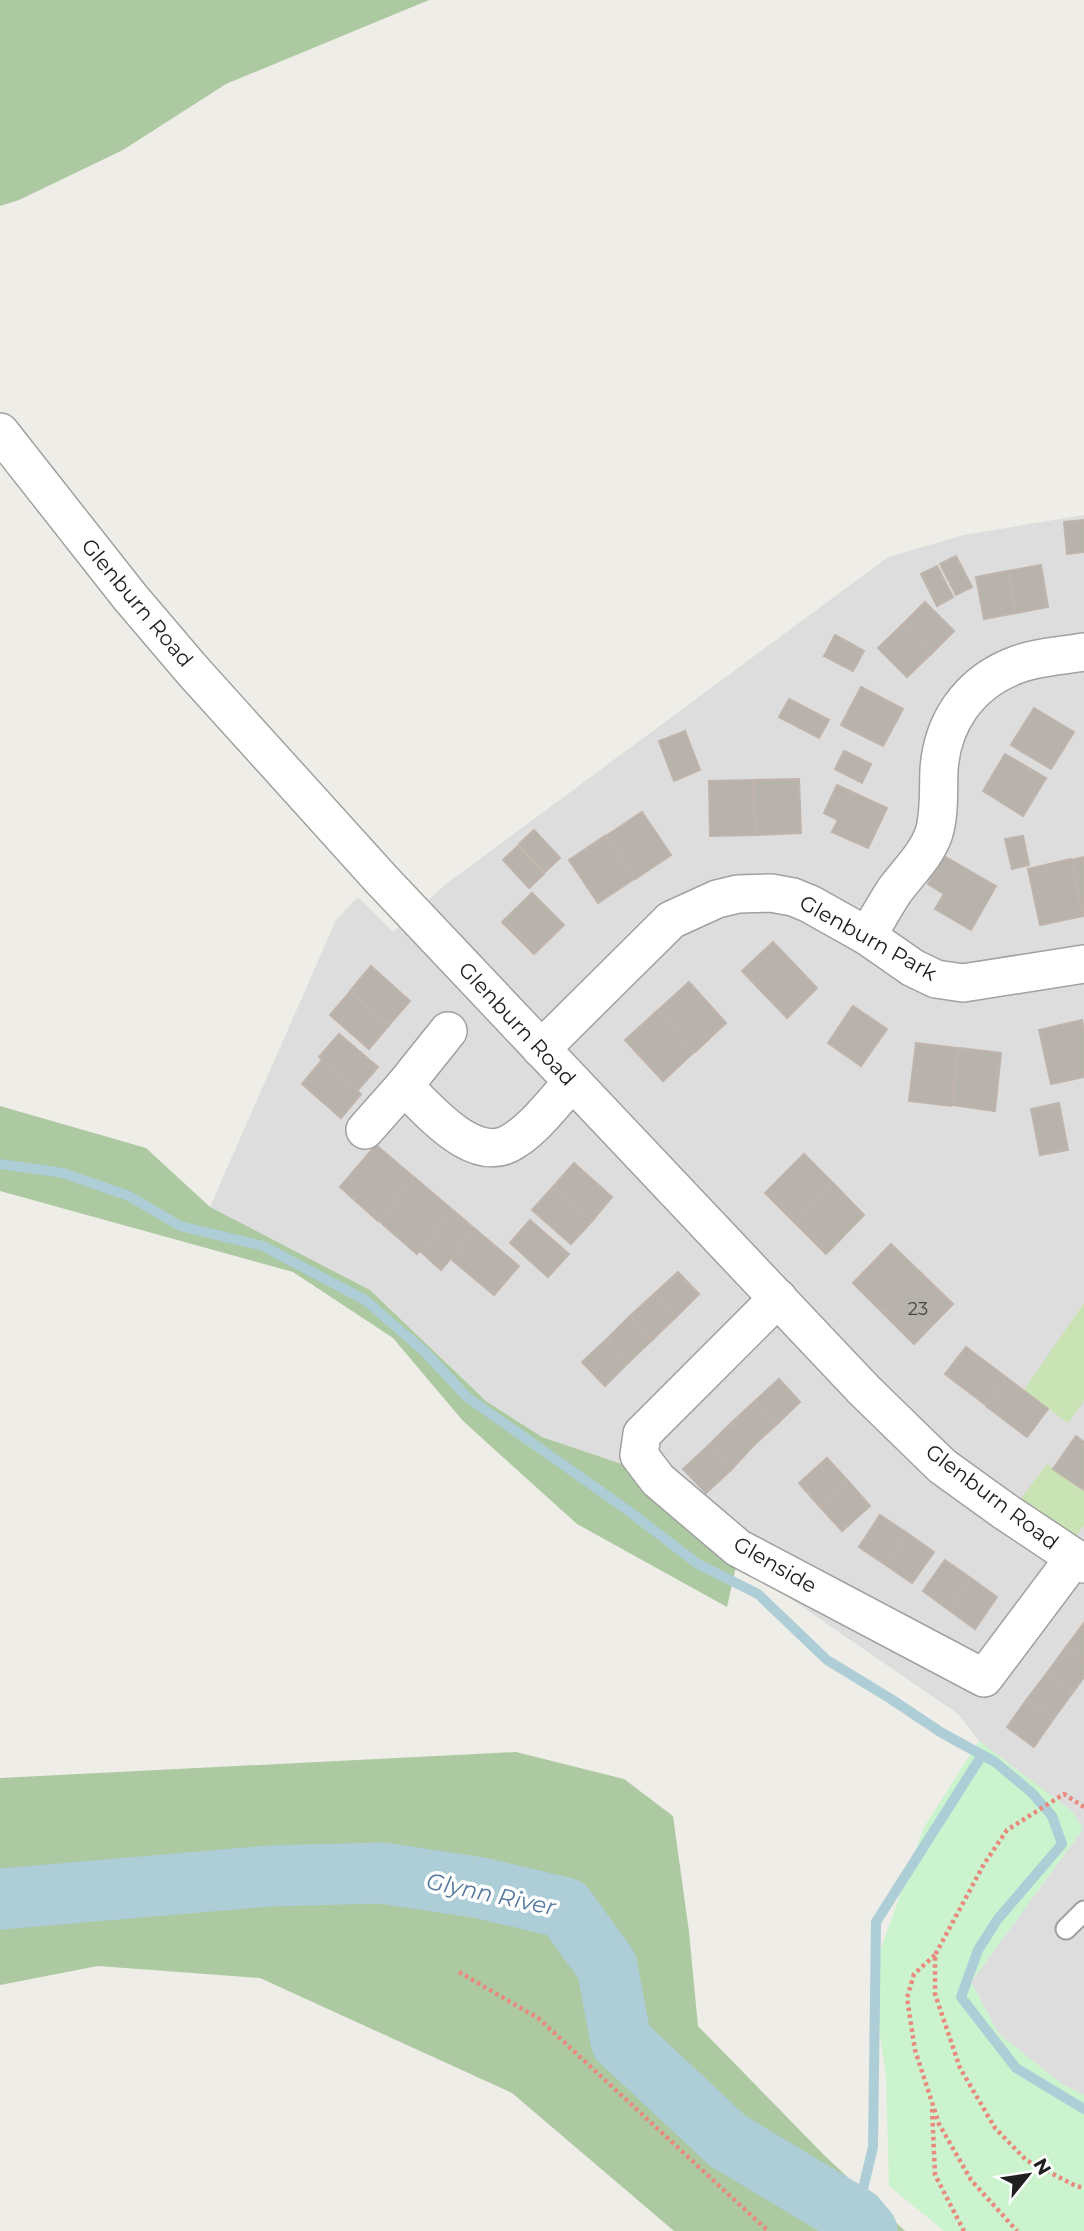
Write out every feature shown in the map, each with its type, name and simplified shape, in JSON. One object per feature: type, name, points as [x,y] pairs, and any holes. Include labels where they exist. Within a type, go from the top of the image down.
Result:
[{"type":"street","name":"Glenburn Road","points":[[0,432],[130,597],[193,671],[381,879],[864,1390],[942,1465],[1079,1561]]},
{"type":"street","points":[[867,936],[896,890],[928,849],[938,814],[939,769],[947,728],[956,710],[971,693],[1010,667],[1084,652]]},
{"type":"street","name":"Glenburn Park","points":[[541,1049],[663,927],[687,911],[738,894],[771,893],[793,897],[810,904],[867,936],[913,968],[936,979],[964,983],[1084,964]]},
{"type":"street","points":[[365,1130],[448,1031]]},
{"type":"street","points":[[404,1086],[466,1140],[488,1149],[504,1147],[517,1139],[572,1083]]},
{"type":"street","name":"Glenside","points":[[778,1298],[642,1434],[639,1455],[658,1480],[738,1548],[985,1678],[1079,1561]]},
{"type":"lane","points":[[1066,1929],[1084,1911]]},
{"type":"path","points":[[1017,2231],[971,2180],[939,2124],[915,2050],[907,1998],[914,1974],[935,1955],[984,1864],[1007,1830],[1064,1794],[1084,1807]]},
{"type":"path","points":[[935,1955],[935,1994],[960,2068],[995,2128],[1026,2160],[1084,2188]]},
{"type":"path","points":[[459,1972],[538,2018],[768,2231]]},
{"type":"path","points":[[932,2102],[935,2175],[964,2231]]},
{"type":"shaded area","points":[[1084,515],[1084,2095],[1062,2084],[999,2034],[971,1982],[1083,1829],[995,1762],[958,1714],[737,1562],[642,1472],[542,1437],[486,1401],[370,1290],[210,1207],[336,920],[358,897],[393,932],[446,884],[888,557],[964,535]]},
{"type":"green space","points":[[0,0],[429,0],[226,84],[123,150],[19,200],[0,206]]},
{"type":"green space","points":[[0,1106],[146,1148],[210,1207],[370,1290],[486,1401],[542,1437],[642,1471],[737,1562],[727,1607],[577,1524],[463,1421],[393,1338],[293,1272],[0,1191]]},
{"type":"green space","points":[[1084,1303],[1084,1401],[1068,1423],[1024,1390]]},
{"type":"green space","points":[[1047,1464],[1084,1491],[1084,1525],[1070,1545],[1016,1505]]},
{"type":"green space","points":[[979,1741],[1072,1811],[1083,1829],[971,1982],[999,2034],[1062,2084],[1084,2095],[1084,2231],[944,2231],[889,2186],[886,2076],[871,1977],[924,1827]]},
{"type":"green space","points":[[516,1752],[624,1779],[673,1816],[689,1932],[698,2026],[824,2155],[905,2231],[674,2231],[512,2093],[260,1978],[98,1966],[0,1985],[0,1778]]},
{"type":"building","points":[[1084,520],[1084,552],[1067,554],[1064,522]]},
{"type":"building","points":[[956,556],[972,587],[956,595],[940,564]]},
{"type":"building","points":[[1041,565],[1048,607],[1016,613],[1008,571]]},
{"type":"building","points":[[937,566],[953,597],[937,606],[921,574]]},
{"type":"building","points":[[1008,571],[1016,613],[984,619],[976,577]]},
{"type":"building","points":[[925,602],[954,631],[931,654],[902,625]]},
{"type":"building","points":[[902,625],[931,654],[907,677],[878,648]]},
{"type":"building","points":[[835,635],[864,651],[853,671],[824,656]]},
{"type":"building","points":[[861,687],[903,709],[883,746],[841,725]]},
{"type":"building","points":[[789,699],[829,720],[819,738],[779,717]]},
{"type":"building","points":[[1034,708],[1074,732],[1051,769],[1011,745]]},
{"type":"building","points":[[685,731],[700,770],[674,781],[659,741]]},
{"type":"building","points":[[844,751],[871,764],[862,783],[835,769]]},
{"type":"building","points":[[1005,754],[1046,778],[1023,816],[983,791]]},
{"type":"building","points":[[799,779],[801,833],[756,835],[754,780]]},
{"type":"building","points":[[753,780],[755,835],[710,836],[709,781]]},
{"type":"building","points":[[837,785],[887,808],[868,848],[832,832],[838,820],[824,813]]},
{"type":"building","points":[[642,812],[671,855],[635,879],[606,836]]},
{"type":"building","points":[[534,830],[560,858],[545,872],[519,844]]},
{"type":"building","points":[[605,836],[634,879],[598,903],[569,860]]},
{"type":"building","points":[[1023,836],[1029,865],[1012,869],[1005,839]]},
{"type":"building","points":[[518,846],[544,874],[529,888],[503,860]]},
{"type":"building","points":[[944,856],[996,886],[971,930],[935,909],[944,894],[928,884]]},
{"type":"building","points":[[1084,857],[1084,915],[1083,915],[1071,860]]},
{"type":"building","points":[[1071,859],[1083,916],[1040,925],[1028,869]]},
{"type":"building","points":[[532,893],[564,925],[534,954],[502,922]]},
{"type":"building","points":[[773,942],[817,988],[787,1018],[742,971]]},
{"type":"building","points":[[371,966],[410,1001],[389,1025],[350,991]]},
{"type":"building","points":[[689,982],[726,1023],[695,1052],[657,1011]]},
{"type":"building","points":[[350,992],[389,1025],[369,1049],[330,1015]]},
{"type":"building","points":[[853,1006],[887,1029],[861,1066],[828,1043]]},
{"type":"building","points":[[657,1011],[694,1052],[663,1081],[625,1040]]},
{"type":"building","points":[[1082,1020],[1084,1077],[1051,1084],[1039,1030]]},
{"type":"building","points":[[339,1034],[378,1067],[357,1091],[319,1057]]},
{"type":"building","points":[[916,1043],[958,1048],[951,1106],[909,1101]]},
{"type":"building","points":[[959,1048],[1001,1053],[995,1111],[952,1105]]},
{"type":"building","points":[[322,1060],[361,1094],[341,1118],[302,1084]]},
{"type":"building","points":[[1059,1103],[1068,1150],[1040,1155],[1031,1109]]},
{"type":"building","points":[[376,1145],[415,1178],[378,1221],[340,1187]]},
{"type":"building","points":[[804,1154],[834,1184],[795,1223],[765,1193]]},
{"type":"building","points":[[574,1163],[612,1197],[592,1221],[553,1187]]},
{"type":"building","points":[[415,1178],[454,1211],[417,1254],[379,1221]]},
{"type":"building","points":[[834,1184],[864,1215],[826,1254],[795,1223]]},
{"type":"building","points":[[553,1187],[592,1221],[571,1244],[532,1210]]},
{"type":"building","points":[[454,1211],[475,1229],[441,1270],[420,1251]]},
{"type":"building","points":[[530,1220],[569,1254],[548,1277],[510,1243]]},
{"type":"building","points":[[475,1229],[519,1266],[494,1295],[451,1259]]},
{"type":"building","points":[[891,1244],[922,1274],[883,1313],[853,1283]]},
{"type":"building","points":[[678,1272],[699,1294],[676,1317],[654,1294]]},
{"type":"building","points":[[922,1274],[953,1304],[914,1344],[883,1313]]},
{"type":"building","points":[[654,1294],[676,1317],[652,1340],[630,1316]]},
{"type":"building","points":[[630,1316],[652,1340],[629,1362],[607,1339]]},
{"type":"building","points":[[607,1339],[629,1362],[605,1386],[582,1362]]},
{"type":"building","points":[[966,1347],[1007,1378],[986,1405],[945,1374]]},
{"type":"building","points":[[1007,1378],[1048,1409],[1027,1437],[986,1406]]},
{"type":"building","points":[[779,1379],[800,1402],[777,1424],[755,1401]]},
{"type":"building","points":[[755,1401],[777,1424],[754,1445],[731,1423]]},
{"type":"building","points":[[731,1423],[754,1445],[731,1470],[708,1446]]},
{"type":"building","points":[[1076,1436],[1084,1442],[1084,1490],[1053,1469]]},
{"type":"building","points":[[708,1446],[731,1470],[706,1493],[683,1469]]},
{"type":"building","points":[[827,1458],[849,1482],[820,1507],[799,1483]]},
{"type":"building","points":[[849,1482],[870,1506],[842,1531],[820,1507]]},
{"type":"building","points":[[880,1515],[907,1533],[886,1565],[859,1547]]},
{"type":"building","points":[[907,1533],[934,1552],[912,1583],[886,1565]]},
{"type":"building","points":[[945,1560],[972,1579],[949,1610],[923,1591]]},
{"type":"building","points":[[972,1579],[997,1597],[975,1629],[949,1610]]},
{"type":"building","points":[[1084,1623],[1084,1660],[1066,1647]]},
{"type":"building","points":[[1066,1647],[1084,1660],[1084,1677],[1073,1692],[1047,1673]]},
{"type":"building","points":[[1047,1673],[1073,1692],[1054,1718],[1027,1699]]},
{"type":"building","points":[[1027,1699],[1054,1718],[1034,1747],[1007,1727]]},
{"type":"waterway","points":[[0,1164],[63,1173],[129,1196],[180,1226],[263,1246],[365,1300],[425,1352],[467,1397],[626,1509],[698,1564],[758,1594],[827,1660],[942,1733],[995,1762],[1032,1793],[1052,1816],[1062,1844],[997,1920],[978,1950],[961,1997],[1016,2068],[1084,2109]]},
{"type":"waterway","points":[[856,2218],[873,2147],[876,1922],[982,1755]]},
{"type":"waterway","name":"Glynn River","points":[[0,1899],[269,1876],[382,1873],[481,1888],[565,1908],[607,1966],[621,2041],[728,2141],[856,2218],[867,2231]]}]
